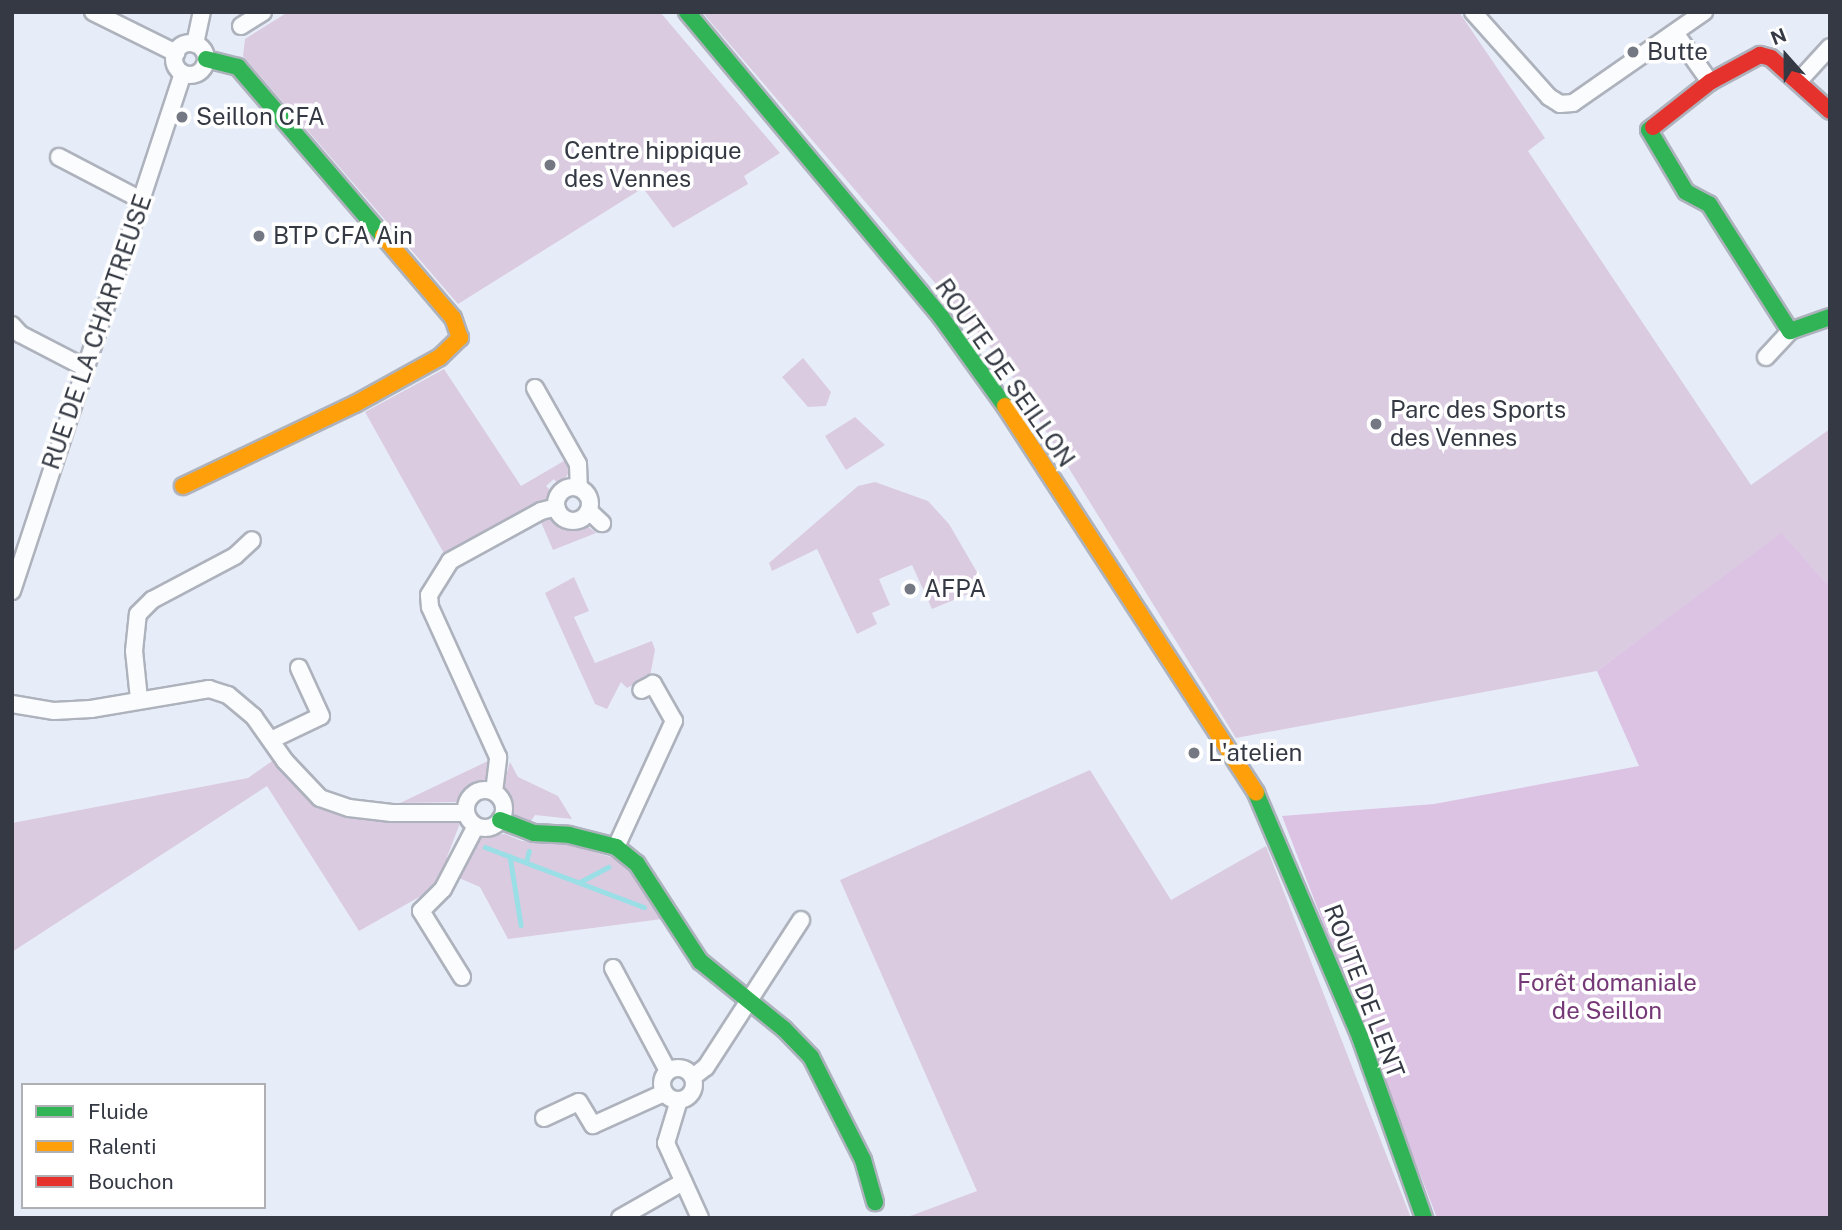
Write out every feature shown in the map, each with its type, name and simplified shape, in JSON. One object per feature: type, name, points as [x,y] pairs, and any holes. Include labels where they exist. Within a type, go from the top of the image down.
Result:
[{"type":"street","points":[[93,12],[176,53]]},
{"type":"street","points":[[183,486],[355,404],[440,357],[460,338],[453,318],[238,67],[206,59],[195,44],[202,12]]},
{"type":"street","points":[[242,26],[263,12]]},
{"type":"street","name":"ROUTE DE SEILLON","points":[[687,12],[942,317],[1013,417],[1252,785]]},
{"type":"street","points":[[1473,12],[1549,97],[1560,104],[1573,103],[1704,12]]},
{"type":"street","points":[[1676,34],[1710,82]]},
{"type":"street","points":[[195,44],[181,46],[176,53],[175,65],[183,74],[199,73],[206,59]]},
{"type":"street","points":[[1798,82],[1830,47]]},
{"type":"street","points":[[1790,331],[1709,204],[1686,192],[1649,130],[1710,82],[1760,55],[1771,58],[1830,111]]},
{"type":"street","name":"RUE DE LA CHARTREUSE","points":[[14,580],[84,367],[143,201],[157,143],[183,74]]},
{"type":"street","points":[[59,157],[143,201]]},
{"type":"street","points":[[1766,357],[1790,331],[1830,317]]},
{"type":"street","points":[[12,325],[20,334],[84,367]]},
{"type":"street","points":[[535,388],[578,464],[579,487],[590,498],[589,511],[580,519],[568,520],[557,507]]},
{"type":"street","points":[[557,507],[562,491],[579,487]]},
{"type":"street","points":[[12,704],[54,711],[209,689],[228,695],[254,717],[307,786],[333,804],[392,813],[471,819],[489,827],[499,820],[502,802],[494,792],[498,757],[430,607],[429,594],[450,561],[541,511],[557,507]]},
{"type":"street","points":[[589,511],[602,523]]},
{"type":"street","points":[[139,699],[134,651],[138,614],[152,600],[235,556],[252,540]]},
{"type":"street","points":[[271,740],[321,716],[299,668]]},
{"type":"street","points":[[616,847],[674,721],[653,684],[641,690]]},
{"type":"street","name":"ROUTE DE LENT","points":[[1252,785],[1279,838],[1360,1037],[1424,1218]]},
{"type":"street","points":[[462,977],[421,911],[443,889],[471,819],[472,795],[494,792]]},
{"type":"street","points":[[499,820],[534,833],[569,835],[616,847],[657,889],[700,961],[784,1029],[811,1057],[863,1160],[875,1202]]},
{"type":"street","points":[[544,1118],[579,1102],[593,1125],[671,1097],[691,1094],[693,1077],[706,1067],[801,920]]},
{"type":"street","points":[[613,968],[668,1071]]},
{"type":"street","points":[[693,1077],[684,1069],[668,1071],[662,1080],[671,1097],[666,1143],[700,1218]]},
{"type":"street","points":[[620,1218],[684,1182]]},
{"type":"shaded area","name":"Centre hippique des Vennes","points":[[288,12],[660,12],[780,153],[744,176],[748,184],[673,228],[643,188],[458,304],[243,56],[245,39]]},
{"type":"shaded area","name":"Parc des Sports des Vennes","points":[[702,12],[1459,12],[1545,138],[1528,151],[1751,485],[1830,429],[1830,587],[1781,534],[1597,671],[1236,738],[1003,362]]},
{"type":"shaded area","points":[[803,358],[831,392],[826,406],[808,407],[782,377]]},
{"type":"shaded area","points":[[444,369],[521,486],[569,458],[572,467],[560,487],[554,479],[546,486],[553,493],[546,501],[446,557],[365,412]]},
{"type":"shaded area","points":[[855,417],[885,445],[846,470],[825,436]]},
{"type":"shaded area","points":[[875,482],[928,501],[949,524],[981,579],[975,591],[932,609],[912,565],[879,579],[890,605],[872,613],[877,624],[857,634],[817,549],[772,571],[769,563],[858,486]]},
{"type":"shaded area","points":[[547,517],[565,525],[587,526],[596,533],[553,550],[540,520]]},
{"type":"shaded area","points":[[574,577],[589,611],[574,617],[595,663],[652,641],[655,650],[650,676],[627,688],[621,682],[607,709],[595,704],[545,593]]},
{"type":"shaded area","points":[[275,759],[286,777],[333,811],[367,818],[462,818],[447,857],[454,863],[444,883],[359,931],[267,786],[12,952],[12,823],[248,778]]},
{"type":"shaded area","points":[[490,760],[489,780],[458,802],[400,803]]},
{"type":"shaded area","points":[[510,762],[518,777],[558,796],[572,819],[535,815],[529,824],[516,818],[503,786]]},
{"type":"shaded area","points":[[1090,770],[1171,900],[1266,846],[1411,1218],[905,1218],[977,1191],[840,880]]},
{"type":"shaded area","points":[[505,834],[522,841],[566,844],[614,858],[629,870],[662,919],[508,939],[480,887],[459,878],[478,836]]},
{"type":"green space","name":"Forêt domaniale de Seillon","points":[[1781,533],[1830,587],[1830,1218],[1437,1218],[1282,816],[1434,804],[1639,766],[1597,671]]},
{"type":"waterway","points":[[485,847],[644,907]]},
{"type":"waterway","points":[[526,862],[529,851]]},
{"type":"waterway","points":[[510,856],[521,925]]},
{"type":"waterway","points":[[580,882],[608,867]]},
{"type":"traffic: fast","points":[[687,12],[941,317],[1005,406]]},
{"type":"traffic: fast","points":[[206,59],[238,67],[383,236]]},
{"type":"traffic: fast","points":[[1653,127],[1649,130],[1686,192],[1709,204],[1790,331],[1830,317]]},
{"type":"traffic: fast","points":[[1256,793],[1360,1037],[1424,1218]]},
{"type":"traffic: fast","points":[[500,820],[534,833],[569,835],[616,847],[637,864],[700,961],[784,1029],[811,1057],[863,1160],[875,1202]]},
{"type":"traffic: slow","points":[[183,486],[355,404],[440,357],[460,338],[453,318],[383,236]]},
{"type":"traffic: slow","points":[[1005,406],[1256,793]]},
{"type":"traffic: jam","points":[[1653,127],[1710,82],[1760,55],[1771,58],[1830,111]]},
{"type":"place","name":"Butte","points":[[1633,52]]},
{"type":"place","name":"Seillon CFA","points":[[182,117]]},
{"type":"place","name":"Centre hippique des Vennes","points":[[550,165]]},
{"type":"place","name":"BTP CFA Ain","points":[[259,236]]},
{"type":"place","name":"Parc des Sports des Vennes","points":[[1376,424]]},
{"type":"place","name":"AFPA","points":[[910,589]]},
{"type":"place","name":"L'atelien","points":[[1194,753]]}]
